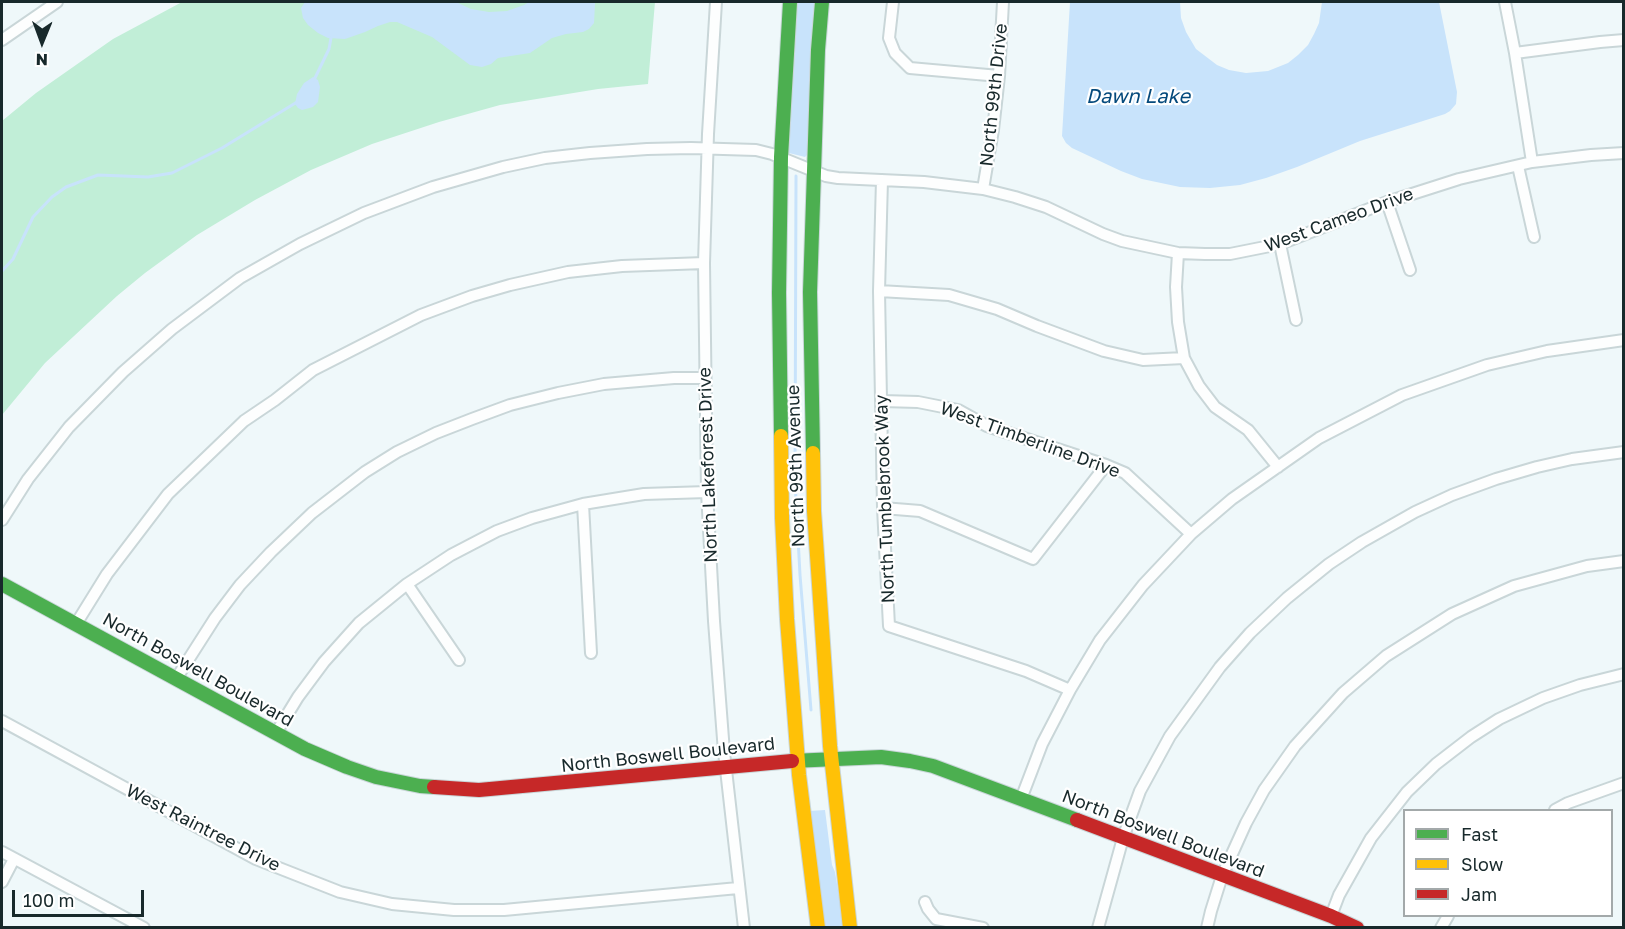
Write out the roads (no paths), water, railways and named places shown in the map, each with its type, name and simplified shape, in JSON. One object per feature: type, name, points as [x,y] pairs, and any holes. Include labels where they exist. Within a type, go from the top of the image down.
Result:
[{"type":"main road","name":"North 99th Avenue","points":[[790,2],[781,158],[779,304],[782,519],[798,760],[818,927]]},
{"type":"main road","name":"North 99th Avenue","points":[[822,2],[818,50],[810,292],[814,511],[832,758],[850,927]]},
{"type":"main road","name":"North Boswell Boulevard","points":[[2,584],[312,752],[347,767],[401,783],[442,789],[502,789],[669,774],[725,766],[832,758],[881,757],[933,766],[1357,927]]},
{"type":"street","points":[[2,40],[57,2]]},
{"type":"street","name":"North Lakeforest Drive","points":[[716,2],[707,149],[704,263],[707,492],[725,766],[744,927]]},
{"type":"street","points":[[893,2],[890,38],[895,53],[910,68],[999,76]]},
{"type":"street","name":"North 99th Drive","points":[[982,189],[993,130],[1003,2]]},
{"type":"street","points":[[1505,2],[1532,162]]},
{"type":"street","points":[[1515,53],[1623,40]]},
{"type":"street","name":"West Cameo Drive","points":[[2,520],[28,479],[69,428],[123,372],[172,329],[240,278],[300,244],[364,213],[423,191],[545,158],[647,149],[756,150],[826,176],[924,182],[982,189],[1015,197],[1046,207],[1122,241],[1178,253],[1230,254],[1280,244],[1387,202],[1459,179],[1532,162],[1623,153]]},
{"type":"street","points":[[1518,166],[1534,237]]},
{"type":"street","name":"North Tumblebrook Way","points":[[882,180],[879,291],[883,508],[889,626],[1026,671],[1070,690]]},
{"type":"street","points":[[1387,202],[1410,270]]},
{"type":"street","points":[[1280,244],[1296,320]]},
{"type":"street","points":[[1178,253],[1176,287],[1178,322],[1184,358],[1199,386],[1215,407],[1248,430],[1278,467]]},
{"type":"street","points":[[76,624],[107,574],[168,494],[244,421],[313,370],[421,315],[471,296],[510,285],[568,272],[621,266],[704,263]]},
{"type":"street","points":[[879,291],[949,295],[997,309],[1104,351],[1143,360],[1184,358]]},
{"type":"street","points":[[1021,799],[1042,744],[1070,690],[1100,640],[1136,594],[1191,534],[1232,499],[1319,438],[1402,395],[1488,365],[1547,351],[1623,340]]},
{"type":"street","points":[[176,679],[215,618],[240,585],[271,552],[312,513],[365,472],[397,452],[436,433],[510,405],[558,393],[604,384],[705,378]]},
{"type":"street","name":"West Timberline Drive","points":[[882,401],[918,402],[958,410],[987,426],[1125,472],[1191,534]]},
{"type":"street","points":[[1098,927],[1123,838],[1140,791],[1170,736],[1220,667],[1250,633],[1287,598],[1329,564],[1362,542],[1415,512],[1452,495],[1496,478],[1537,467],[1572,459],[1623,452]]},
{"type":"street","points":[[883,508],[920,511],[1033,559],[1106,465]]},
{"type":"street","points":[[276,733],[298,697],[324,662],[359,623],[407,584],[451,555],[497,531],[532,518],[583,504],[644,494],[707,492]]},
{"type":"street","points":[[583,504],[591,653]]},
{"type":"street","points":[[1208,927],[1222,876],[1264,790],[1295,746],[1343,693],[1386,657],[1452,614],[1514,586],[1587,566],[1623,561]]},
{"type":"street","points":[[407,584],[459,660]]},
{"type":"street","points":[[1331,916],[1339,895],[1371,838],[1407,792],[1436,765],[1471,737],[1499,719],[1534,702],[1580,685],[1623,674]]},
{"type":"street","name":"West Raintree Drive","points":[[2,721],[256,859],[340,892],[392,904],[454,910],[504,910],[738,888]]},
{"type":"street","points":[[1557,809],[1568,802],[1623,783]]},
{"type":"street","points":[[2,852],[127,923],[144,927]]},
{"type":"street","points":[[2,882],[14,859]]},
{"type":"street","points":[[925,902],[936,919],[982,927]]},
{"type":"water","points":[[305,2],[456,2],[471,9],[489,12],[507,11],[529,2],[595,2],[595,4],[594,23],[589,29],[552,38],[530,53],[498,58],[482,67],[470,65],[432,37],[397,22],[390,22],[345,39],[328,38],[308,25],[303,18],[301,8]]},
{"type":"water","points":[[795,2],[818,2],[807,155],[805,157],[789,153],[787,149]]},
{"type":"water","name":"Dawn Lake","points":[[1070,2],[1180,2],[1181,18],[1196,49],[1217,65],[1246,73],[1268,71],[1288,63],[1298,55],[1308,45],[1319,23],[1322,2],[1439,2],[1457,92],[1456,104],[1445,114],[1360,141],[1297,167],[1240,185],[1210,188],[1180,187],[1142,179],[1072,148],[1062,136]]},
{"type":"water","points":[[313,77],[318,80],[320,87],[318,102],[313,107],[302,110],[295,104],[297,94],[304,83]]},
{"type":"water","points":[[825,810],[832,865],[844,927],[822,927],[809,811]]},
{"type":"waterway","points":[[314,80],[329,49],[331,38]]},
{"type":"waterway","points":[[2,271],[13,259],[33,217],[52,197],[66,187],[98,175],[148,177],[172,173],[222,148],[297,102]]},
{"type":"waterway","points":[[796,176],[795,481],[811,710]]}]
